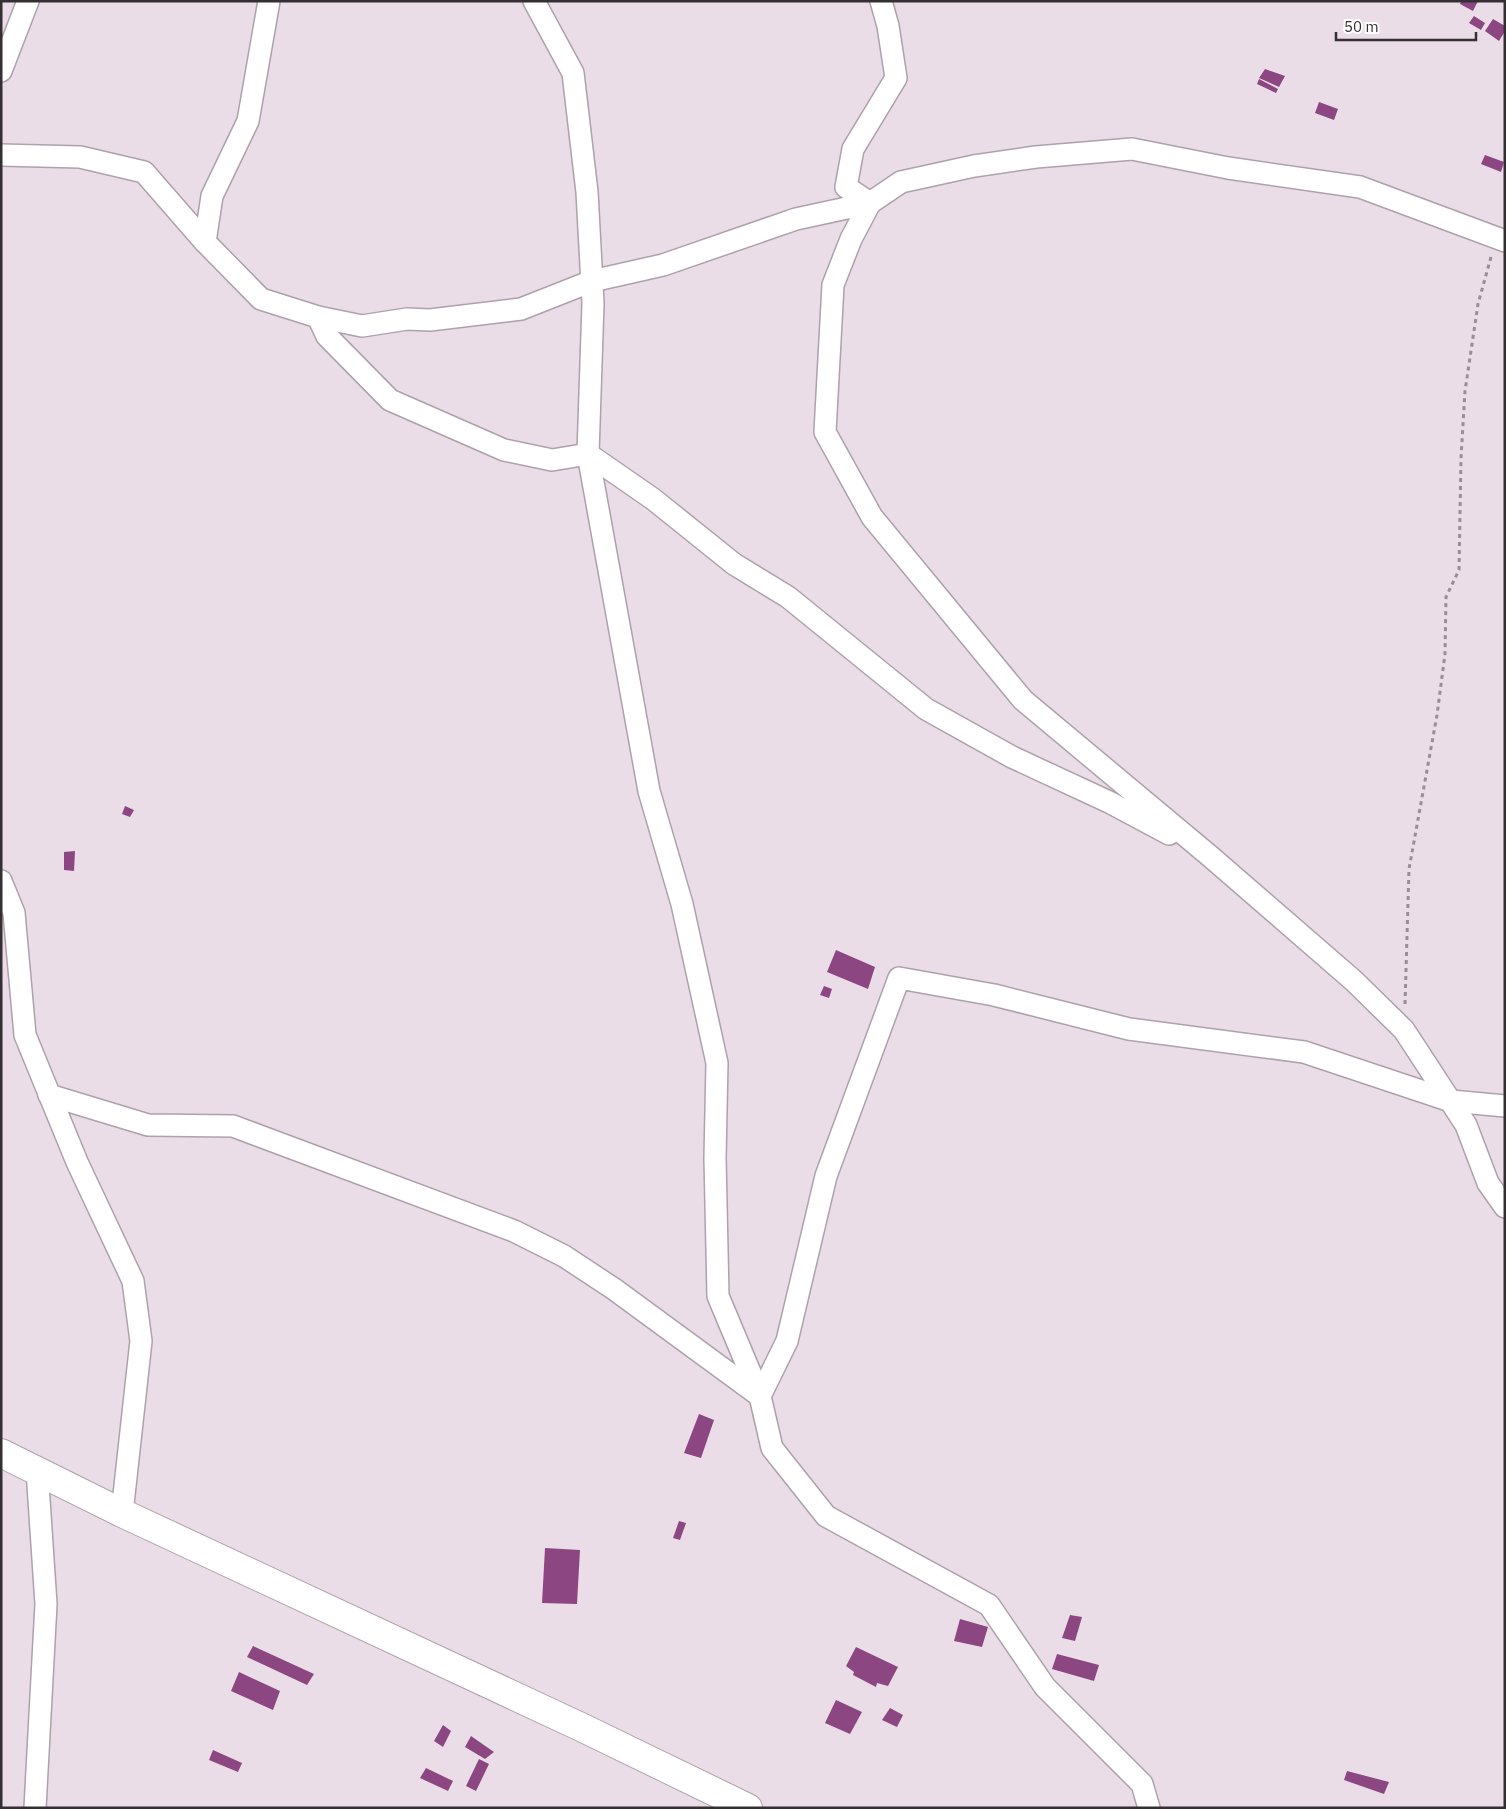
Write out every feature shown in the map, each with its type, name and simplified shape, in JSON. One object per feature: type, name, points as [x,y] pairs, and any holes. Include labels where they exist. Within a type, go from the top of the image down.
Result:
[{"type":"main road","points":[[1,1453],[122,1514],[581,1727],[748,1808]]},
{"type":"street","points":[[1,71],[28,1]]},
{"type":"street","points":[[205,242],[212,196],[248,121],[269,1]]},
{"type":"street","points":[[534,1],[573,73],[588,192],[592,281],[588,454],[649,791],[682,904],[717,1063],[715,1158],[718,1296],[760,1396],[772,1448],[826,1516],[989,1604],[1045,1687],[1142,1784],[1149,1808]]},
{"type":"street","points":[[870,203],[846,186],[854,150],[896,78],[888,26],[881,1]]},
{"type":"street","points":[[1,155],[80,157],[144,172],[205,242],[260,299],[318,317],[362,326],[406,319],[430,320],[521,308],[592,281],[663,265],[796,218],[870,203],[901,182],[974,166],[1036,157],[1132,149],[1228,168],[1360,188],[1500,240]]},
{"type":"street","points":[[870,203],[851,239],[833,285],[825,432],[872,517],[1023,700],[1211,857],[1354,981],[1404,1030],[1466,1125],[1488,1183],[1505,1206]]},
{"type":"street","points":[[318,317],[327,336],[390,400],[504,450],[552,460],[588,454],[654,499],[734,564],[788,597],[926,708],[1012,757],[1109,802],[1211,857]]},
{"type":"street","points":[[1,881],[14,913],[25,1035],[49,1096],[133,1281],[141,1341],[122,1514]]},
{"type":"street","points":[[760,1396],[787,1341],[826,1176],[899,978],[994,994],[1129,1029],[1304,1052],[1451,1101],[1505,1106]]},
{"type":"street","points":[[49,1096],[148,1125],[233,1126],[514,1231],[564,1256],[597,1278],[760,1396]]},
{"type":"street","points":[[35,1808],[46,1604],[37,1470]]},
{"type":"path","points":[[1404,1030],[1409,869],[1441,689],[1445,654],[1446,597],[1459,570],[1461,458],[1465,391],[1478,304],[1500,240]]},
{"type":"building","points":[[1461,1],[1478,1],[1473,11],[1460,4]]},
{"type":"building","points":[[1474,16],[1485,23],[1481,30],[1469,23]]},
{"type":"building","points":[[1493,19],[1505,26],[1505,31],[1499,41],[1485,31]]},
{"type":"building","points":[[1265,69],[1285,76],[1279,87],[1259,78]]},
{"type":"building","points":[[1259,79],[1278,89],[1276,93],[1257,84]]},
{"type":"building","points":[[1319,102],[1338,109],[1334,120],[1315,113]]},
{"type":"building","points":[[1485,155],[1504,162],[1501,172],[1481,164]]},
{"type":"building","points":[[125,806],[134,810],[130,817],[122,814]]},
{"type":"building","points":[[75,851],[74,871],[64,870],[64,852]]},
{"type":"building","points":[[836,950],[875,967],[868,989],[827,972]]},
{"type":"building","points":[[824,986],[832,989],[829,998],[820,995]]},
{"type":"building","points":[[699,1414],[714,1420],[701,1458],[684,1453]]},
{"type":"building","points":[[679,1521],[686,1523],[680,1540],[673,1538]]},
{"type":"building","points":[[545,1548],[580,1550],[577,1604],[542,1603]]},
{"type":"building","points":[[1070,1615],[1082,1617],[1075,1641],[1062,1638]]},
{"type":"building","points":[[960,1619],[988,1627],[982,1647],[954,1641]]},
{"type":"building","points":[[253,1646],[314,1674],[307,1685],[247,1657]]},
{"type":"building","points":[[856,1647],[898,1667],[888,1686],[877,1683],[876,1687],[853,1675],[854,1672],[846,1666]]},
{"type":"building","points":[[1057,1654],[1099,1665],[1094,1681],[1052,1669]]},
{"type":"building","points":[[239,1672],[280,1691],[273,1710],[231,1691]]},
{"type":"building","points":[[836,1700],[862,1712],[850,1734],[825,1723]]},
{"type":"building","points":[[890,1708],[903,1715],[897,1727],[882,1720]]},
{"type":"building","points":[[443,1725],[451,1731],[443,1747],[434,1741]]},
{"type":"building","points":[[471,1736],[494,1752],[485,1759],[465,1747]]},
{"type":"building","points":[[213,1750],[242,1763],[238,1772],[209,1760]]},
{"type":"building","points":[[479,1759],[489,1764],[476,1791],[466,1786]]},
{"type":"building","points":[[426,1768],[453,1781],[448,1791],[420,1778]]},
{"type":"building","points":[[1347,1771],[1389,1782],[1384,1794],[1344,1780]]}]
